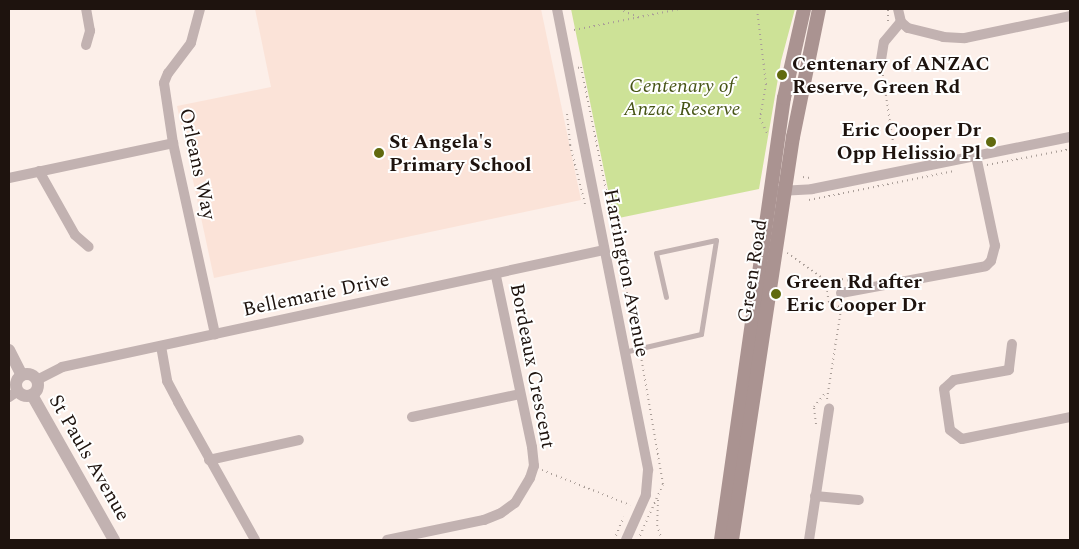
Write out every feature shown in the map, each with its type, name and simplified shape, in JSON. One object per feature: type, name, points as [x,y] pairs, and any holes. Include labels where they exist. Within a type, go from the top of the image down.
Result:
[{"type":"main road","name":"Green Road","points":[[732,540],[778,190],[784,98],[804,9]]},
{"type":"main road","name":"Green Road","points":[[721,540],[751,316],[820,9]]},
{"type":"street","points":[[86,9],[90,31],[86,45]]},
{"type":"street","name":"Orleans Way","points":[[200,9],[190,43],[168,73],[164,83],[173,143],[215,334]]},
{"type":"street","name":"Harrington Avenue","points":[[557,9],[623,352],[648,470],[646,495],[626,540]]},
{"type":"street","points":[[881,60],[884,42],[898,24],[898,9]]},
{"type":"street","points":[[898,24],[943,37],[965,38],[1070,16]]},
{"type":"street","points":[[778,190],[800,195],[1070,137]]},
{"type":"street","points":[[9,178],[173,143]]},
{"type":"street","points":[[841,293],[986,266],[991,261],[995,246],[976,156]]},
{"type":"street","points":[[39,171],[75,235],[89,247]]},
{"type":"street","name":"Bellemarie Drive","points":[[38,380],[62,367],[496,276],[604,250]]},
{"type":"street","name":"Bordeaux Crescent","points":[[387,540],[484,520],[501,513],[515,503],[524,490],[534,466],[496,276]]},
{"type":"street","points":[[1012,344],[1009,370],[954,380],[944,389],[950,430],[962,439],[1070,417]]},
{"type":"street","points":[[161,346],[167,381],[209,460],[255,540]]},
{"type":"street","points":[[9,350],[22,375]]},
{"type":"street","points":[[29,374],[38,380],[37,390],[32,395],[13,394],[16,384],[22,375],[29,374]]},
{"type":"street","points":[[412,416],[520,394]]},
{"type":"street","name":"St Pauls Avenue","points":[[32,395],[114,540]]},
{"type":"street","points":[[809,540],[829,409]]},
{"type":"street","points":[[209,460],[299,440]]},
{"type":"street","points":[[815,496],[859,500]]},
{"type":"lane","points":[[623,352],[701,334],[716,240],[656,253],[666,297]]},
{"type":"path","points":[[619,9],[638,17]]},
{"type":"path","points":[[574,30],[680,9]]},
{"type":"path","points":[[757,9],[766,84],[760,118],[770,141]]},
{"type":"path","points":[[888,9],[887,22],[898,24]]},
{"type":"path","points":[[881,60],[896,162]]},
{"type":"path","points":[[581,68],[663,471],[657,525],[662,540]]},
{"type":"path","points":[[565,106],[572,152],[585,206]]},
{"type":"path","points":[[978,167],[1070,149]]},
{"type":"path","points":[[800,172],[803,177],[800,195],[819,200],[957,171]]},
{"type":"path","points":[[786,252],[831,283],[841,293],[843,309],[826,392],[829,409]]},
{"type":"path","points":[[843,309],[829,302],[827,292],[831,283],[842,279],[857,282]]},
{"type":"path","points":[[534,466],[630,505]]},
{"type":"path","points":[[638,540],[659,498]]},
{"type":"path","points":[[614,540],[633,499]]},
{"type":"shaded area","name":"St Angela's Primary School","points":[[255,9],[541,9],[581,200],[214,278],[177,106],[271,87]]},
{"type":"green space","name":"Centenary of Anzac Reserve","points":[[571,9],[795,9],[781,61],[759,189],[614,219]]},
{"type":"place","name":"Centenary of ANZAC Reserve, Green Rd","points":[[782,75]]},
{"type":"place","name":"Eric Cooper Dr Opp Helissio Pl","points":[[991,142]]},
{"type":"place","name":"St Angela's Primary School","points":[[379,153]]},
{"type":"place","name":"Green Rd after Eric Cooper Dr","points":[[776,294]]}]
